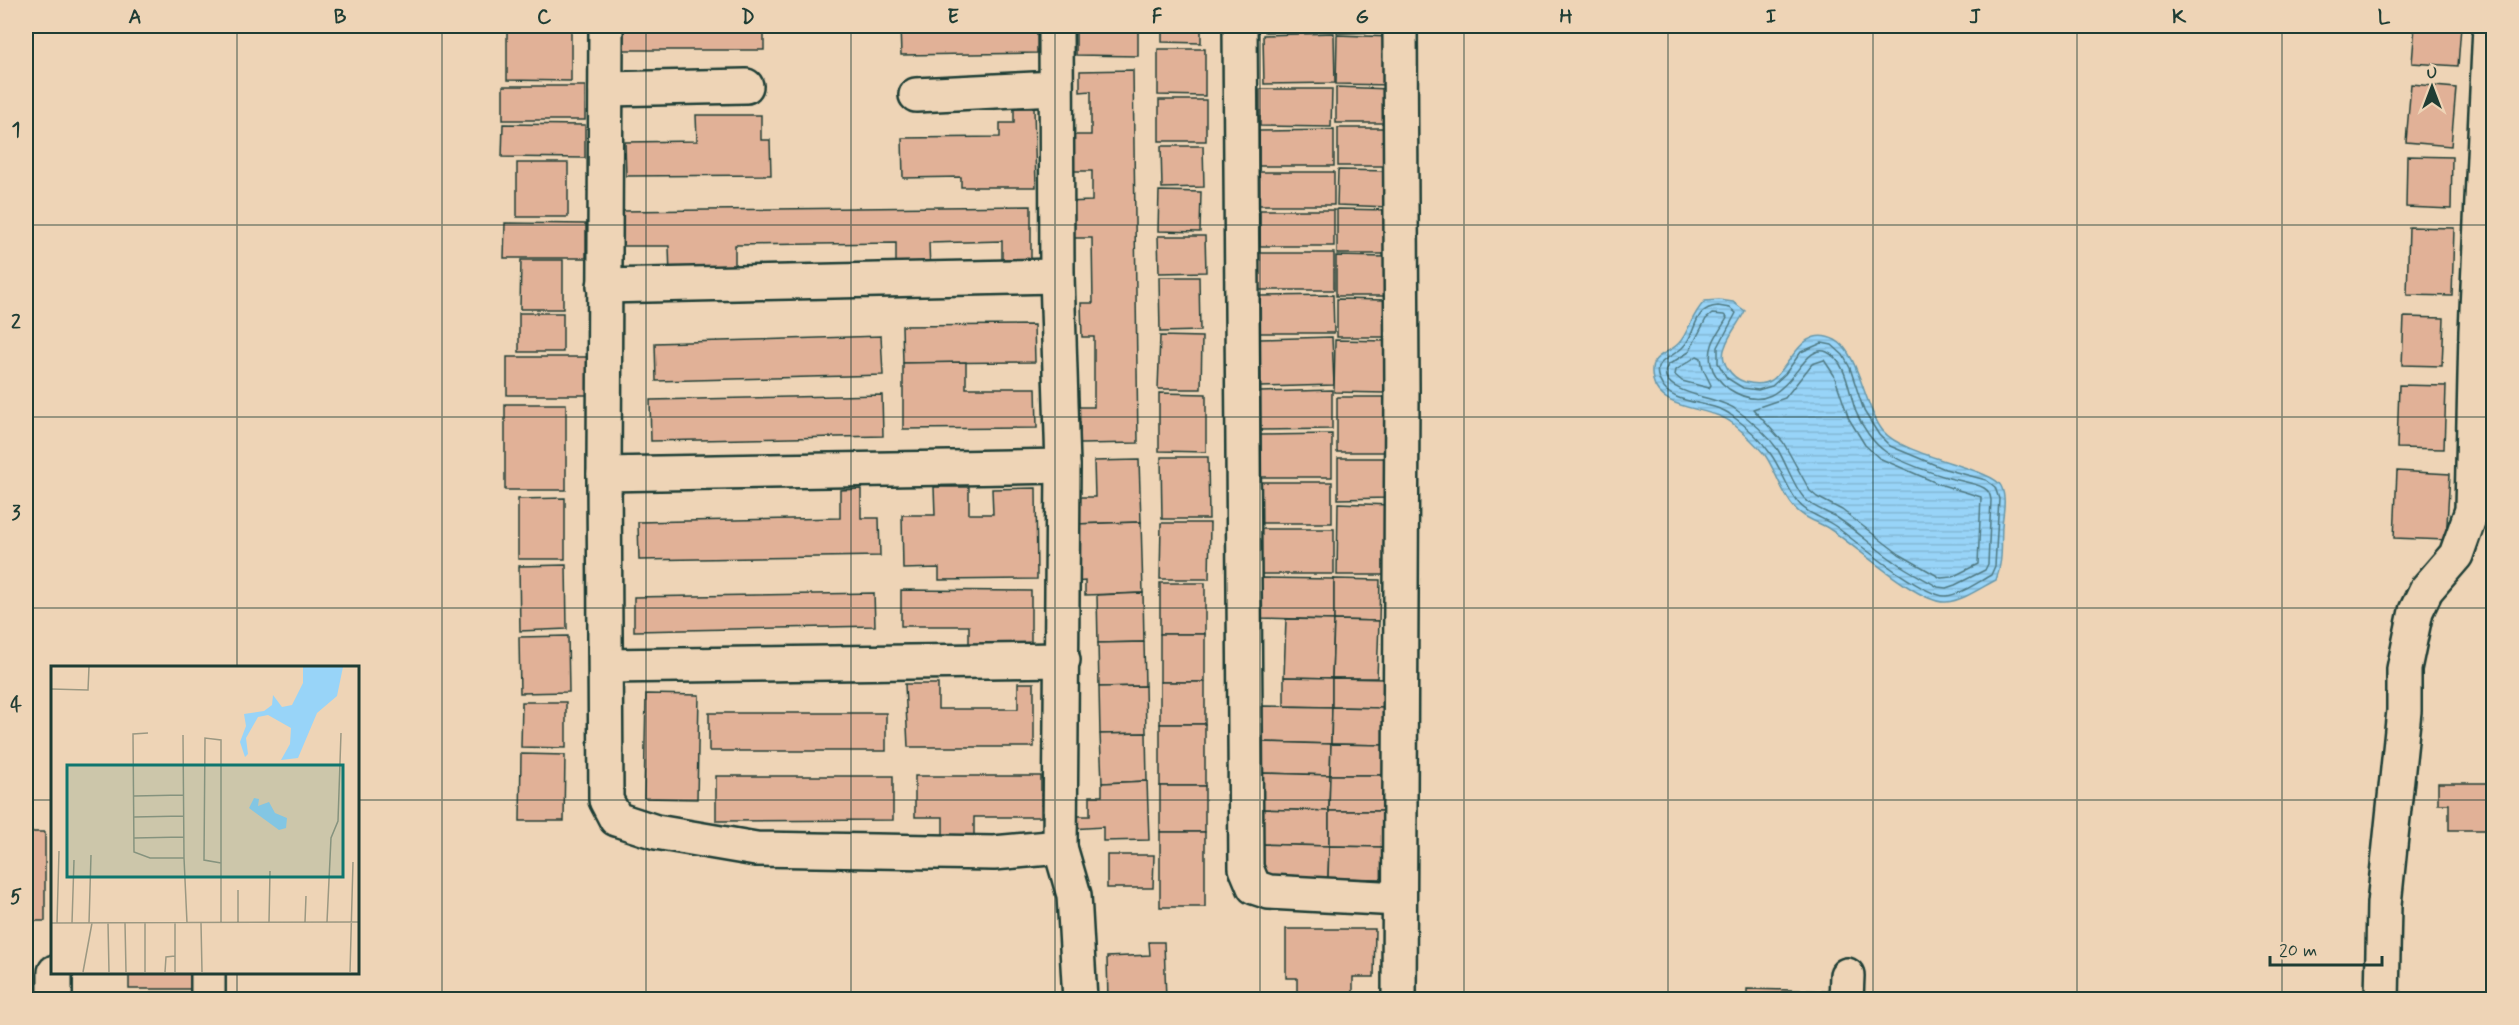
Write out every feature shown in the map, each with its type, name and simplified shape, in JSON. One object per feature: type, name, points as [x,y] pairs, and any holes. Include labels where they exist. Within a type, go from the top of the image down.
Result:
[{"type":"street","points":[[606,26],[604,286],[606,800],[616,819],[656,832],[756,849],[994,853],[1060,847]]},
{"type":"street","points":[[1056,26],[1057,276],[1063,465],[1060,847],[1074,895],[1080,999]]},
{"type":"street","points":[[1240,26],[1246,868],[1254,887],[1269,892],[1399,899]]},
{"type":"street","points":[[1399,999],[1402,414],[1400,26]]},
{"type":"street","points":[[2382,999],[2384,904],[2404,711],[2404,669],[2416,611],[2426,590],[2456,555],[2472,510],[2485,331],[2490,26]]},
{"type":"street","points":[[606,89],[746,86]]},
{"type":"street","points":[[916,95],[1056,88]]},
{"type":"street","points":[[604,286],[1057,276]]},
{"type":"street","points":[[604,474],[1063,465]]},
{"type":"street","points":[[606,666],[1063,660]]},
{"type":"street","points":[[55,974],[55,999]]},
{"type":"street","points":[[208,974],[208,999]]},
{"type":"water","points":[[1705,301],[1733,302],[1745,311],[1729,338],[1724,352],[1725,363],[1735,377],[1751,383],[1769,382],[1779,374],[1806,341],[1824,336],[1835,340],[1850,356],[1876,421],[1883,431],[1909,448],[1982,473],[2001,486],[2004,506],[2001,560],[1996,580],[1952,601],[1934,600],[1919,594],[1828,528],[1798,511],[1789,501],[1765,455],[1732,423],[1665,398],[1653,380],[1652,371],[1655,360],[1679,343],[1696,312]]},
{"type":"building","points":[[507,26],[571,26],[571,81],[507,80]]},
{"type":"building","points":[[621,26],[764,26],[764,50],[621,50]]},
{"type":"building","points":[[900,26],[1037,26],[1037,53],[901,55]]},
{"type":"building","points":[[1076,26],[1138,26],[1138,56],[1076,55]]},
{"type":"building","points":[[1162,26],[1201,26],[1201,43],[1162,42]]},
{"type":"building","points":[[1265,26],[1334,26],[1334,31],[1265,32]]},
{"type":"building","points":[[1337,26],[1392,26],[1392,32],[1337,33]]},
{"type":"building","points":[[2415,26],[2461,26],[2458,66],[2412,63]]},
{"type":"building","points":[[1334,33],[1335,83],[1264,84],[1263,35]]},
{"type":"building","points":[[1337,35],[1392,37],[1392,85],[1336,84]]},
{"type":"building","points":[[1158,49],[1205,49],[1205,96],[1158,95]]},
{"type":"building","points":[[1133,70],[1138,443],[1080,444],[1080,423],[1069,423],[1069,407],[1094,407],[1094,337],[1082,337],[1081,303],[1093,303],[1092,238],[1066,238],[1065,202],[1092,201],[1092,171],[1067,171],[1067,135],[1091,135],[1091,91],[1080,92],[1080,71]]},
{"type":"building","points":[[2411,84],[2456,88],[2451,146],[2406,142]]},
{"type":"building","points":[[503,86],[585,86],[585,120],[503,120]]},
{"type":"building","points":[[1336,87],[1390,89],[1390,123],[1336,123]]},
{"type":"building","points":[[1260,89],[1332,89],[1331,127],[1260,126]]},
{"type":"building","points":[[1159,100],[1206,100],[1206,141],[1159,141]]},
{"type":"building","points":[[1014,108],[1034,108],[1036,187],[961,187],[961,177],[903,178],[902,138],[1000,137],[1000,123],[1014,123]]},
{"type":"building","points":[[696,115],[761,115],[761,140],[770,140],[771,175],[626,176],[625,142],[697,141]]},
{"type":"building","points":[[503,124],[585,125],[585,158],[502,157]]},
{"type":"building","points":[[1338,128],[1390,128],[1390,166],[1338,166]]},
{"type":"building","points":[[1334,130],[1334,166],[1259,166],[1259,131]]},
{"type":"building","points":[[1161,146],[1203,146],[1204,187],[1162,188]]},
{"type":"building","points":[[2407,156],[2452,157],[2451,209],[2406,207]]},
{"type":"building","points":[[517,163],[568,163],[568,217],[517,217]]},
{"type":"building","points":[[1338,170],[1391,171],[1390,207],[1337,205]]},
{"type":"building","points":[[1259,172],[1334,172],[1334,205],[1259,205]]},
{"type":"building","points":[[1159,191],[1201,192],[1200,232],[1158,231]]},
{"type":"building","points":[[1031,206],[1031,259],[1002,259],[1002,241],[929,243],[930,271],[896,271],[896,243],[735,245],[735,276],[670,277],[669,246],[623,246],[622,211]]},
{"type":"building","points":[[1337,209],[1390,210],[1390,254],[1337,254]]},
{"type":"building","points":[[1260,210],[1334,210],[1334,246],[1260,246]]},
{"type":"building","points":[[505,223],[586,224],[586,258],[504,258]]},
{"type":"building","points":[[2409,227],[2454,228],[2452,296],[2407,295]]},
{"type":"building","points":[[1158,236],[1205,236],[1206,272],[1159,273]]},
{"type":"building","points":[[1259,253],[1334,253],[1334,290],[1259,290]]},
{"type":"building","points":[[1336,256],[1387,257],[1387,296],[1336,296]]},
{"type":"building","points":[[521,260],[563,260],[563,309],[520,309]]},
{"type":"building","points":[[1159,277],[1199,277],[1200,331],[1160,332]]},
{"type":"building","points":[[1333,295],[1334,333],[1259,333],[1259,296]]},
{"type":"building","points":[[1337,299],[1386,300],[1385,337],[1337,337]]},
{"type":"building","points":[[519,313],[563,313],[563,352],[519,352]]},
{"type":"building","points":[[2404,317],[2444,318],[2442,366],[2402,365]]},
{"type":"building","points":[[1034,325],[1035,362],[903,363],[902,326]]},
{"type":"building","points":[[881,336],[883,375],[656,381],[655,343]]},
{"type":"building","points":[[1160,336],[1202,337],[1201,389],[1158,389]]},
{"type":"building","points":[[1332,337],[1334,385],[1260,387],[1259,339]]},
{"type":"building","points":[[1335,340],[1387,341],[1386,393],[1334,392]]},
{"type":"building","points":[[507,357],[587,357],[587,395],[507,395]]},
{"type":"building","points":[[966,362],[966,388],[1036,388],[1037,428],[903,429],[903,363]]},
{"type":"building","points":[[2399,385],[2446,386],[2444,449],[2397,448]]},
{"type":"building","points":[[1332,390],[1332,429],[1260,430],[1259,392]]},
{"type":"building","points":[[1159,393],[1206,394],[1206,452],[1159,451]]},
{"type":"building","points":[[882,395],[883,436],[651,441],[650,400]]},
{"type":"building","points":[[1337,397],[1388,397],[1388,452],[1337,452]]},
{"type":"building","points":[[505,404],[566,404],[566,490],[505,490]]},
{"type":"building","points":[[1332,434],[1332,477],[1260,477],[1260,435]]},
{"type":"building","points":[[1161,457],[1208,457],[1209,519],[1162,519]]},
{"type":"building","points":[[1338,458],[1389,458],[1389,498],[1338,499]]},
{"type":"building","points":[[1139,460],[1141,522],[1074,524],[1074,497],[1095,497],[1094,461]]},
{"type":"building","points":[[2397,471],[2450,474],[2446,540],[2394,538]]},
{"type":"building","points":[[1259,482],[1332,482],[1332,523],[1259,523]]},
{"type":"building","points":[[934,487],[969,487],[969,514],[993,514],[992,489],[1036,488],[1037,579],[939,580],[939,568],[903,569],[902,515],[935,515]]},
{"type":"building","points":[[861,489],[861,518],[879,518],[880,556],[639,560],[638,522],[840,518],[840,490]]},
{"type":"building","points":[[565,498],[565,559],[518,559],[518,499]]},
{"type":"building","points":[[1338,503],[1390,505],[1389,575],[1337,575]]},
{"type":"building","points":[[1141,522],[1143,593],[1085,595],[1085,581],[1075,582],[1074,524]]},
{"type":"building","points":[[1161,523],[1210,523],[1209,579],[1160,579]]},
{"type":"building","points":[[1259,529],[1334,529],[1334,574],[1259,574]]},
{"type":"building","points":[[566,565],[567,629],[520,631],[519,566]]},
{"type":"building","points":[[1261,578],[1334,579],[1334,620],[1260,618]]},
{"type":"building","points":[[1334,579],[1380,580],[1379,621],[1334,620]]},
{"type":"building","points":[[1160,583],[1205,583],[1205,634],[1160,634]]},
{"type":"building","points":[[901,590],[1031,591],[1031,651],[969,651],[969,626],[901,626]]},
{"type":"building","points":[[874,593],[875,626],[634,631],[634,597]]},
{"type":"building","points":[[1143,593],[1144,642],[1098,643],[1097,595]]},
{"type":"building","points":[[1286,619],[1334,620],[1332,678],[1284,677]]},
{"type":"building","points":[[1334,620],[1379,621],[1377,678],[1332,678]]},
{"type":"building","points":[[1160,634],[1205,634],[1205,682],[1160,682]]},
{"type":"building","points":[[568,636],[569,692],[520,693],[519,637]]},
{"type":"building","points":[[1144,642],[1145,686],[1099,687],[1098,643]]},
{"type":"building","points":[[1284,677],[1332,678],[1332,707],[1284,706]]},
{"type":"building","points":[[1332,678],[1386,679],[1385,708],[1332,707]]},
{"type":"building","points":[[1160,682],[1205,682],[1205,724],[1160,724]]},
{"type":"building","points":[[1018,683],[1034,683],[1034,747],[908,747],[905,684],[938,684],[938,709],[1018,709]]},
{"type":"building","points":[[1145,686],[1146,733],[1100,734],[1099,687]]},
{"type":"building","points":[[646,694],[699,695],[697,799],[644,798]]},
{"type":"building","points":[[522,702],[566,702],[566,748],[521,747]]},
{"type":"building","points":[[1260,706],[1332,707],[1331,744],[1259,742]]},
{"type":"building","points":[[1332,707],[1385,708],[1384,745],[1331,744]]},
{"type":"building","points":[[709,713],[886,713],[886,751],[709,751]]},
{"type":"building","points":[[1160,724],[1205,724],[1205,786],[1160,786]]},
{"type":"building","points":[[1146,733],[1147,781],[1102,783],[1100,734]]},
{"type":"building","points":[[1259,742],[1331,744],[1330,775],[1259,773]]},
{"type":"building","points":[[1331,744],[1384,745],[1384,775],[1330,775]]},
{"type":"building","points":[[521,754],[565,755],[564,821],[520,821]]},
{"type":"building","points":[[1259,773],[1330,775],[1329,811],[1258,809]]},
{"type":"building","points":[[1330,775],[1384,775],[1383,811],[1329,811]]},
{"type":"building","points":[[716,776],[893,776],[893,820],[716,821]]},
{"type":"building","points":[[915,776],[1041,776],[1041,817],[974,817],[974,844],[943,844],[943,817],[915,817]]},
{"type":"building","points":[[1147,781],[1149,840],[1103,841],[1103,827],[1071,829],[1070,816],[1090,816],[1090,796],[1102,796],[1102,783]]},
{"type":"building","points":[[2438,783],[2494,783],[2494,830],[2449,830],[2449,804],[2438,804]]},
{"type":"building","points":[[1160,786],[1205,786],[1205,832],[1160,832]]},
{"type":"building","points":[[1258,809],[1329,811],[1329,846],[1257,844]]},
{"type":"building","points":[[1329,811],[1383,811],[1382,847],[1329,846]]},
{"type":"building","points":[[26,832],[45,832],[45,921],[26,921]]},
{"type":"building","points":[[1160,832],[1205,832],[1205,907],[1160,907]]},
{"type":"building","points":[[1257,844],[1329,846],[1328,878],[1256,876]]},
{"type":"building","points":[[1329,846],[1382,847],[1382,879],[1328,878]]},
{"type":"building","points":[[1107,855],[1154,855],[1153,888],[1107,888]]},
{"type":"building","points":[[1286,929],[1375,929],[1374,977],[1353,977],[1353,1000],[1297,1000],[1297,978],[1286,978]]},
{"type":"building","points":[[1149,942],[1164,942],[1166,1000],[1108,1000],[1107,957],[1150,955]]},
{"type":"building","points":[[129,974],[197,974],[197,989],[129,989]]},
{"type":"building","points":[[1747,989],[1826,991],[1826,1000],[1747,1000]]}]
